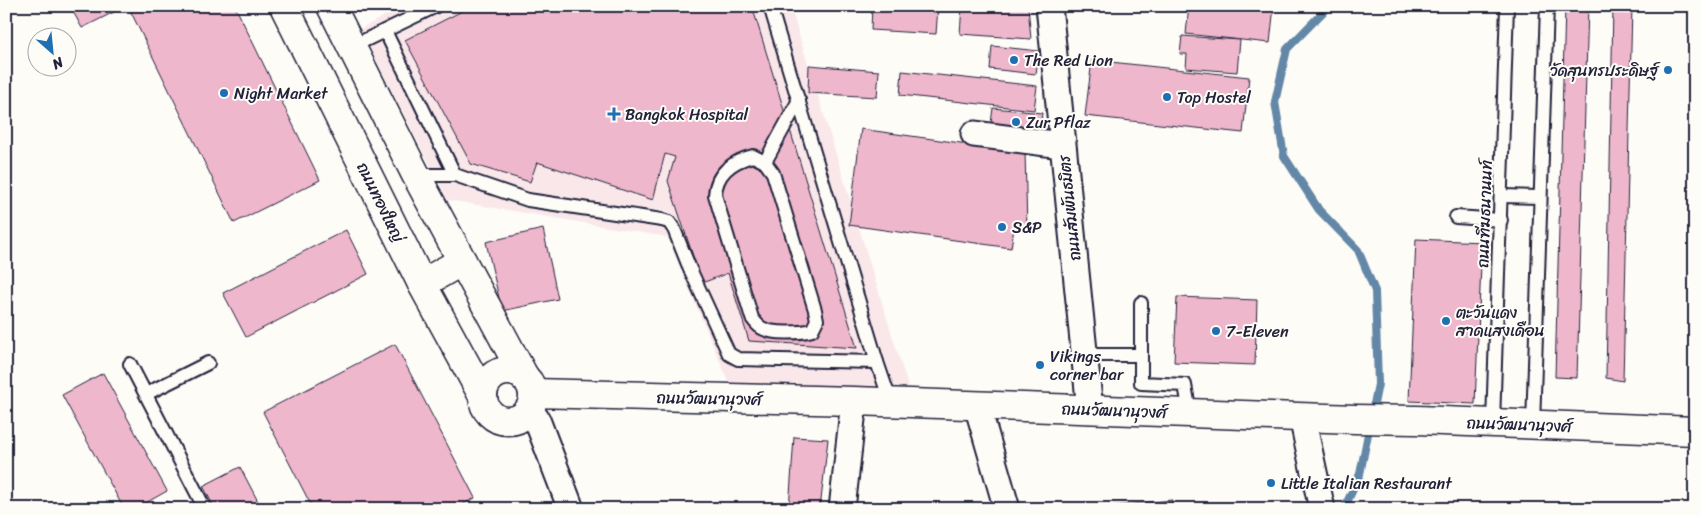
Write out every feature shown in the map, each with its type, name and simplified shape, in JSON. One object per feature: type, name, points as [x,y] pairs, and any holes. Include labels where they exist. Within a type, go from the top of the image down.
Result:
[{"type":"street","name":"ถนนทองใหญ่","points":[[284,6],[422,284],[483,396]]},
{"type":"street","points":[[331,6],[529,393],[537,420],[571,509]]},
{"type":"street","name":"ถนนสัมพันธมิตร","points":[[1049,6],[1090,410]]},
{"type":"street","points":[[974,134],[1062,145]]},
{"type":"street","points":[[422,284],[462,261]]},
{"type":"street","points":[[501,372],[514,372],[529,393],[519,418],[505,421],[498,419],[487,410],[483,396],[486,383],[501,372]]},
{"type":"street","name":"ถนนวัฒนานุวงศ์","points":[[529,393],[977,405],[1695,431]]},
{"type":"street","points":[[842,509],[854,401]]},
{"type":"street","points":[[977,405],[1007,509]]},
{"type":"street","points":[[1302,417],[1322,509]]},
{"type":"lane","points":[[351,47],[436,6]]},
{"type":"lane","points":[[770,6],[891,403]]},
{"type":"lane","name":"ถนนฑีฆธนานนท์","points":[[1493,423],[1507,6]]},
{"type":"lane","points":[[1532,425],[1547,6]]},
{"type":"lane","points":[[384,31],[455,175]]},
{"type":"lane","points":[[765,162],[799,100]]},
{"type":"lane","points":[[753,156],[765,162],[773,173],[816,310],[817,320],[812,330],[803,333],[765,331],[752,318],[715,195],[716,184],[721,175],[730,167],[745,158],[753,156]]},
{"type":"lane","points":[[416,175],[455,175],[528,200],[669,222],[674,229],[729,354],[738,359],[877,362]]},
{"type":"lane","points":[[1501,196],[1540,197]]},
{"type":"lane","points":[[1456,217],[1501,220]]},
{"type":"lane","points":[[1141,303],[1141,383],[1185,385],[1190,413]]},
{"type":"lane","points":[[1085,355],[1141,355]]},
{"type":"lane","points":[[146,394],[208,363]]},
{"type":"lane","points":[[130,364],[205,509]]},
{"type":"shaded area","name":"Bangkok Hospital","points":[[403,6],[790,6],[910,393],[729,383],[667,237],[448,200],[360,29]]},
{"type":"building","points":[[70,6],[126,6],[82,28]]},
{"type":"building","name":"Night Market","points":[[128,6],[235,6],[320,180],[234,223]]},
{"type":"building","points":[[370,6],[387,6],[373,14]]},
{"type":"building","name":"Bangkok Hospital","points":[[472,6],[752,6],[857,348],[749,341],[728,273],[702,283],[668,181],[675,157],[665,154],[653,200],[537,162],[530,182],[471,164],[405,40]]},
{"type":"building","points":[[872,6],[938,6],[936,34],[871,30]]},
{"type":"building","points":[[962,6],[1028,6],[1031,39],[960,34]]},
{"type":"building","points":[[1189,6],[1274,6],[1270,43],[1186,34]]},
{"type":"building","points":[[1565,6],[1588,6],[1577,378],[1555,377]]},
{"type":"building","points":[[1613,6],[1632,6],[1623,381],[1606,378]]},
{"type":"building","points":[[1182,36],[1240,40],[1237,72],[1186,68],[1187,54],[1180,54]]},
{"type":"building","name":"The Red Lion","points":[[992,46],[1039,51],[1036,74],[990,69]]},
{"type":"building","name":"Top Hostel","points":[[1092,60],[1249,77],[1243,133],[1085,116]]},
{"type":"building","points":[[809,65],[879,71],[877,97],[808,93]]},
{"type":"building","points":[[902,71],[1037,86],[1034,110],[900,95]]},
{"type":"building","name":"Zur Pflaz","points":[[993,108],[1042,113],[1039,137],[990,131]]},
{"type":"building","points":[[861,129],[1025,152],[1027,229],[1014,228],[1011,248],[849,225]]},
{"type":"building","points":[[543,229],[558,299],[502,311],[486,242]]},
{"type":"building","points":[[346,230],[368,274],[246,337],[223,293]]},
{"type":"building","name":"ตะวันแดง สาดแสงเดือน","points":[[1416,239],[1482,242],[1475,404],[1409,401]]},
{"type":"building","name":"7-Eleven","points":[[1177,297],[1257,300],[1255,365],[1174,362]]},
{"type":"building","points":[[395,344],[475,498],[454,509],[313,509],[263,412]]},
{"type":"building","points":[[103,373],[167,491],[135,509],[124,509],[62,395]]},
{"type":"building","points":[[794,437],[828,439],[820,509],[789,509]]},
{"type":"building","points":[[240,467],[262,509],[215,509],[203,486]]},
{"type":"building","points":[[1172,500],[1173,509],[1105,509],[1105,507]]},
{"type":"building","points":[[168,501],[172,509],[152,509]]},
{"type":"waterway","points":[[1329,6],[1287,49],[1275,102],[1284,156],[1319,210],[1358,250],[1375,291],[1378,384],[1360,474],[1344,509]]},
{"type":"place","name":"The Red Lion","points":[[1014,60]]},
{"type":"place","name":"วัดสุนทรประดิษฐ์","points":[[1668,70]]},
{"type":"place","name":"Night Market","points":[[224,93]]},
{"type":"place","name":"Top Hostel","points":[[1167,97]]},
{"type":"place","name":"Bangkok Hospital","points":[[614,114]]},
{"type":"place","name":"Zur Pflaz","points":[[1016,122]]},
{"type":"place","name":"S&P","points":[[1002,227]]},
{"type":"place","name":"ตะวันแดง สาดแสงเดือน","points":[[1446,321]]},
{"type":"place","name":"7-Eleven","points":[[1216,331]]},
{"type":"place","name":"Vikings corner bar","points":[[1040,365]]},
{"type":"place","name":"Little Italian Restaurant","points":[[1271,483]]}]
